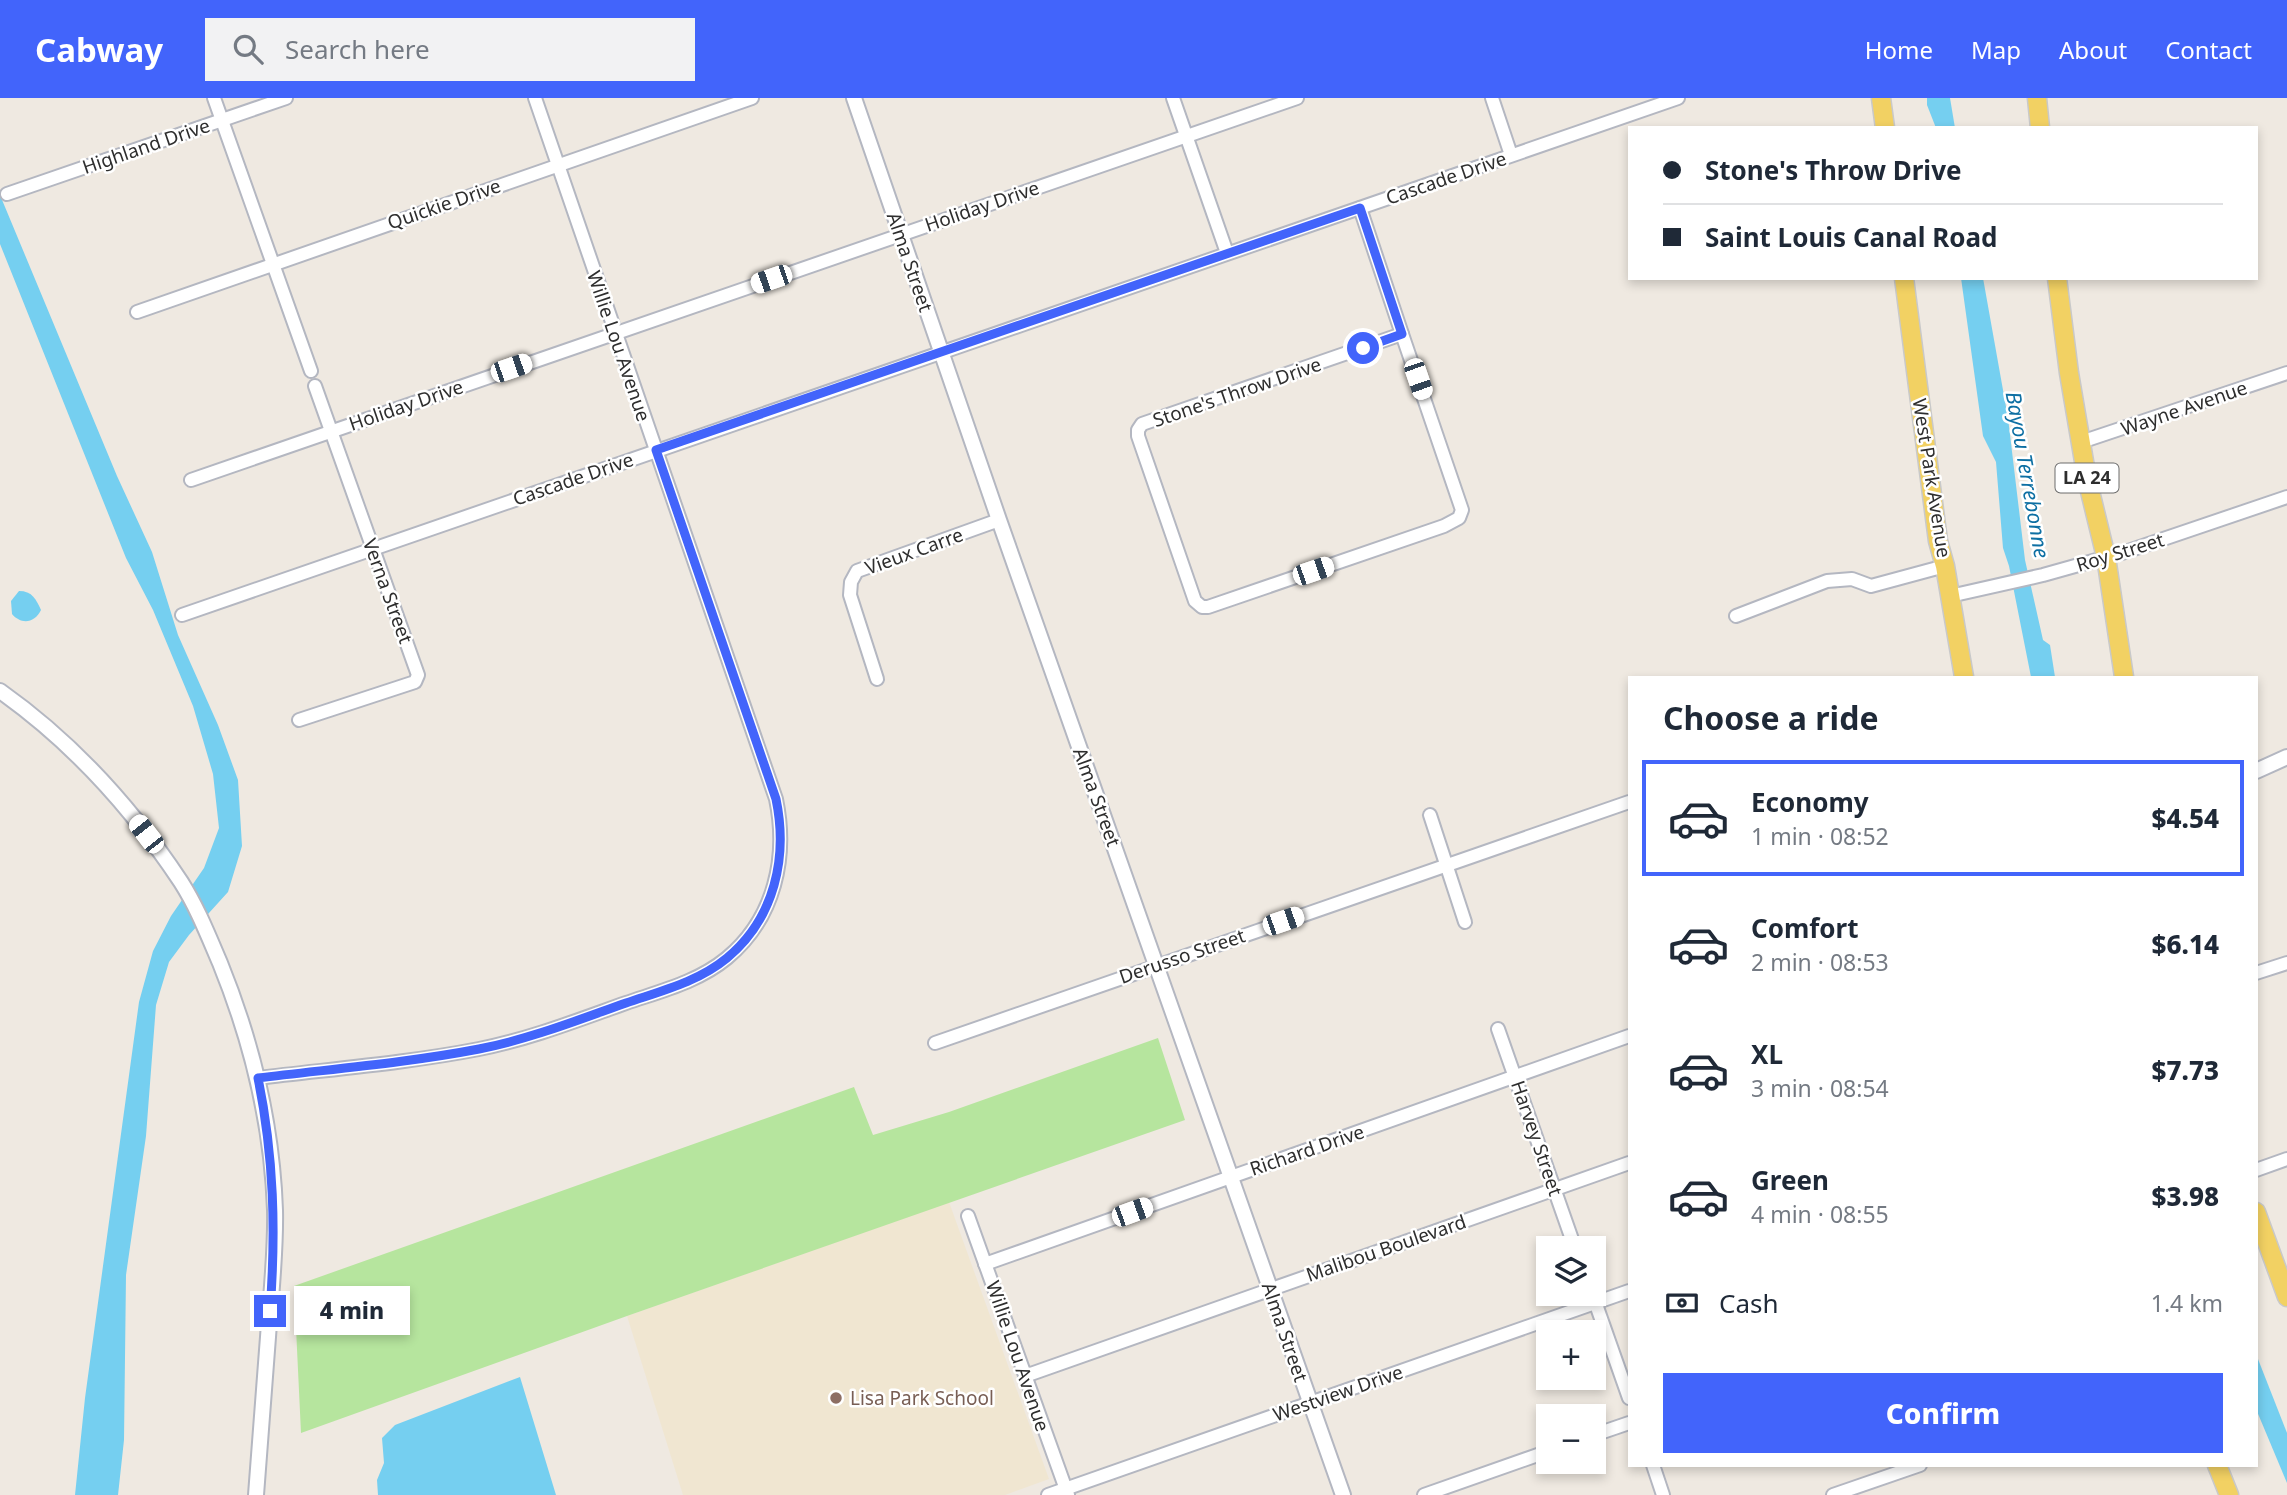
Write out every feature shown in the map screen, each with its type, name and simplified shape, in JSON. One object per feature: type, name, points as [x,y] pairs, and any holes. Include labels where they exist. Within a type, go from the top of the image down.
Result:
[{"type":"main road","points":[[1881,98],[1885,126]]},
{"type":"main road","points":[[2037,98],[2040,126]]},
{"type":"main road","name":"West Park Avenue","points":[[1904,280],[1938,541],[1945,566],[1964,676]]},
{"type":"main road","name":"LA 24","points":[[2057,280],[2087,479],[2106,557],[2124,676]]},
{"type":"main road","points":[[2258,1217],[2286,1293]]},
{"type":"main road","points":[[2218,1467],[2229,1495]]},
{"type":"street","points":[[214,98],[311,371]]},
{"type":"street","name":"Highland Drive","points":[[7,194],[286,98]]},
{"type":"street","name":"Willie Lou Avenue","points":[[258,1078],[448,1054],[544,1032],[694,979],[727,957],[754,928],[770,898],[780,862],[778,809],[535,98]]},
{"type":"street","name":"Quickie Drive","points":[[137,312],[752,98]]},
{"type":"street","name":"Alma Street","points":[[854,98],[999,520],[1343,1495]]},
{"type":"street","points":[[1172,98],[1227,253]]},
{"type":"street","name":"Holiday Drive","points":[[191,480],[1297,98]]},
{"type":"street","points":[[1492,98],[1511,155]]},
{"type":"street","name":"Cascade Drive","points":[[183,615],[1678,98]]},
{"type":"street","name":"Stone's Throw Drive","points":[[1360,208],[1462,510],[1459,518],[1444,526],[1202,607],[1195,601],[1138,436],[1142,424],[1402,334]]},
{"type":"street","name":"Wayne Avenue","points":[[2081,442],[2287,373]]},
{"type":"street","name":"Verna Street","points":[[299,720],[415,682],[418,671],[316,386]]},
{"type":"street","name":"Roy Street","points":[[1950,596],[2043,575],[2106,557],[2287,497]]},
{"type":"street","name":"Vieux Carre","points":[[877,679],[850,595],[851,582],[857,571],[999,520]]},
{"type":"street","points":[[1736,616],[1827,581],[1852,579],[1871,586],[1945,566]]},
{"type":"street","points":[[0,691],[28,711],[110,788],[181,883],[203,922],[236,1004],[258,1078],[271,1154],[275,1221],[256,1495]]},
{"type":"street","points":[[2258,770],[2287,757]]},
{"type":"street","name":"Derusso Street","points":[[935,1043],[1628,802]]},
{"type":"street","points":[[1430,815],[1465,922]]},
{"type":"street","points":[[2258,972],[2287,963]]},
{"type":"street","name":"Harvey Street","points":[[1498,1029],[1571,1236]]},
{"type":"street","name":"Richard Drive","points":[[985,1264],[1628,1036]]},
{"type":"street","points":[[2258,1169],[2287,1159]]},
{"type":"street","name":"Malibou Boulevard","points":[[1025,1376],[1628,1163]]},
{"type":"street","name":"Willie Lou Avenue","points":[[968,1216],[1067,1492]]},
{"type":"street","name":"Westview Drive","points":[[1606,1295],[1628,1291]]},
{"type":"street","name":"Westview Drive","points":[[1048,1495],[1067,1492],[1571,1306]]},
{"type":"street","points":[[1596,1306],[1628,1395]]},
{"type":"street","points":[[1606,1432],[1628,1423]]},
{"type":"street","points":[[1424,1495],[1536,1456]]},
{"type":"street","points":[[1654,1467],[1663,1495]]},
{"type":"street","points":[[1833,1495],[1914,1467]]},
{"type":"shaded area","name":"Lisa Park School","points":[[949,1202],[1049,1479],[1005,1495],[683,1495],[627,1316]]},
{"type":"green space","points":[[1158,1038],[1185,1120],[301,1433],[294,1286],[854,1087],[873,1135],[949,1112]]},
{"type":"water","points":[[1927,98],[1950,98],[1955,126],[1935,126]]},
{"type":"water","points":[[0,195],[117,476],[152,552],[178,635],[218,725],[238,780],[242,846],[228,892],[189,935],[169,962],[156,1005],[146,1136],[126,1275],[124,1440],[118,1495],[75,1495],[85,1398],[139,1002],[153,951],[171,916],[204,868],[219,828],[213,774],[193,706],[153,610],[126,558],[0,244]]},
{"type":"water","points":[[1961,280],[1983,280],[2008,418],[2025,560],[2043,640],[2050,645],[2055,676],[2031,676],[2003,548],[1996,462],[1983,436]]},
{"type":"water","points":[[19,591],[33,596],[41,610],[32,620],[19,620],[12,614],[11,601]]},
{"type":"water","points":[[2258,1359],[2287,1433],[2287,1483],[2258,1414]]},
{"type":"water","points":[[520,1377],[556,1495],[378,1495],[377,1480],[384,1463],[382,1438],[395,1425]]},
{"type":"place","name":"Lisa Park School","points":[[836,1398]]},
{"type":"route","points":[[270,1311],[275,1209],[271,1154],[258,1078],[478,1049],[544,1032],[680,985],[710,970],[743,943],[770,898],[780,862],[780,820],[776,799],[656,450],[1360,208],[1402,334],[1363,348]]},
{"type":"water label","name":"Bayou Terrebonne","points":[[2027,475]]}]
